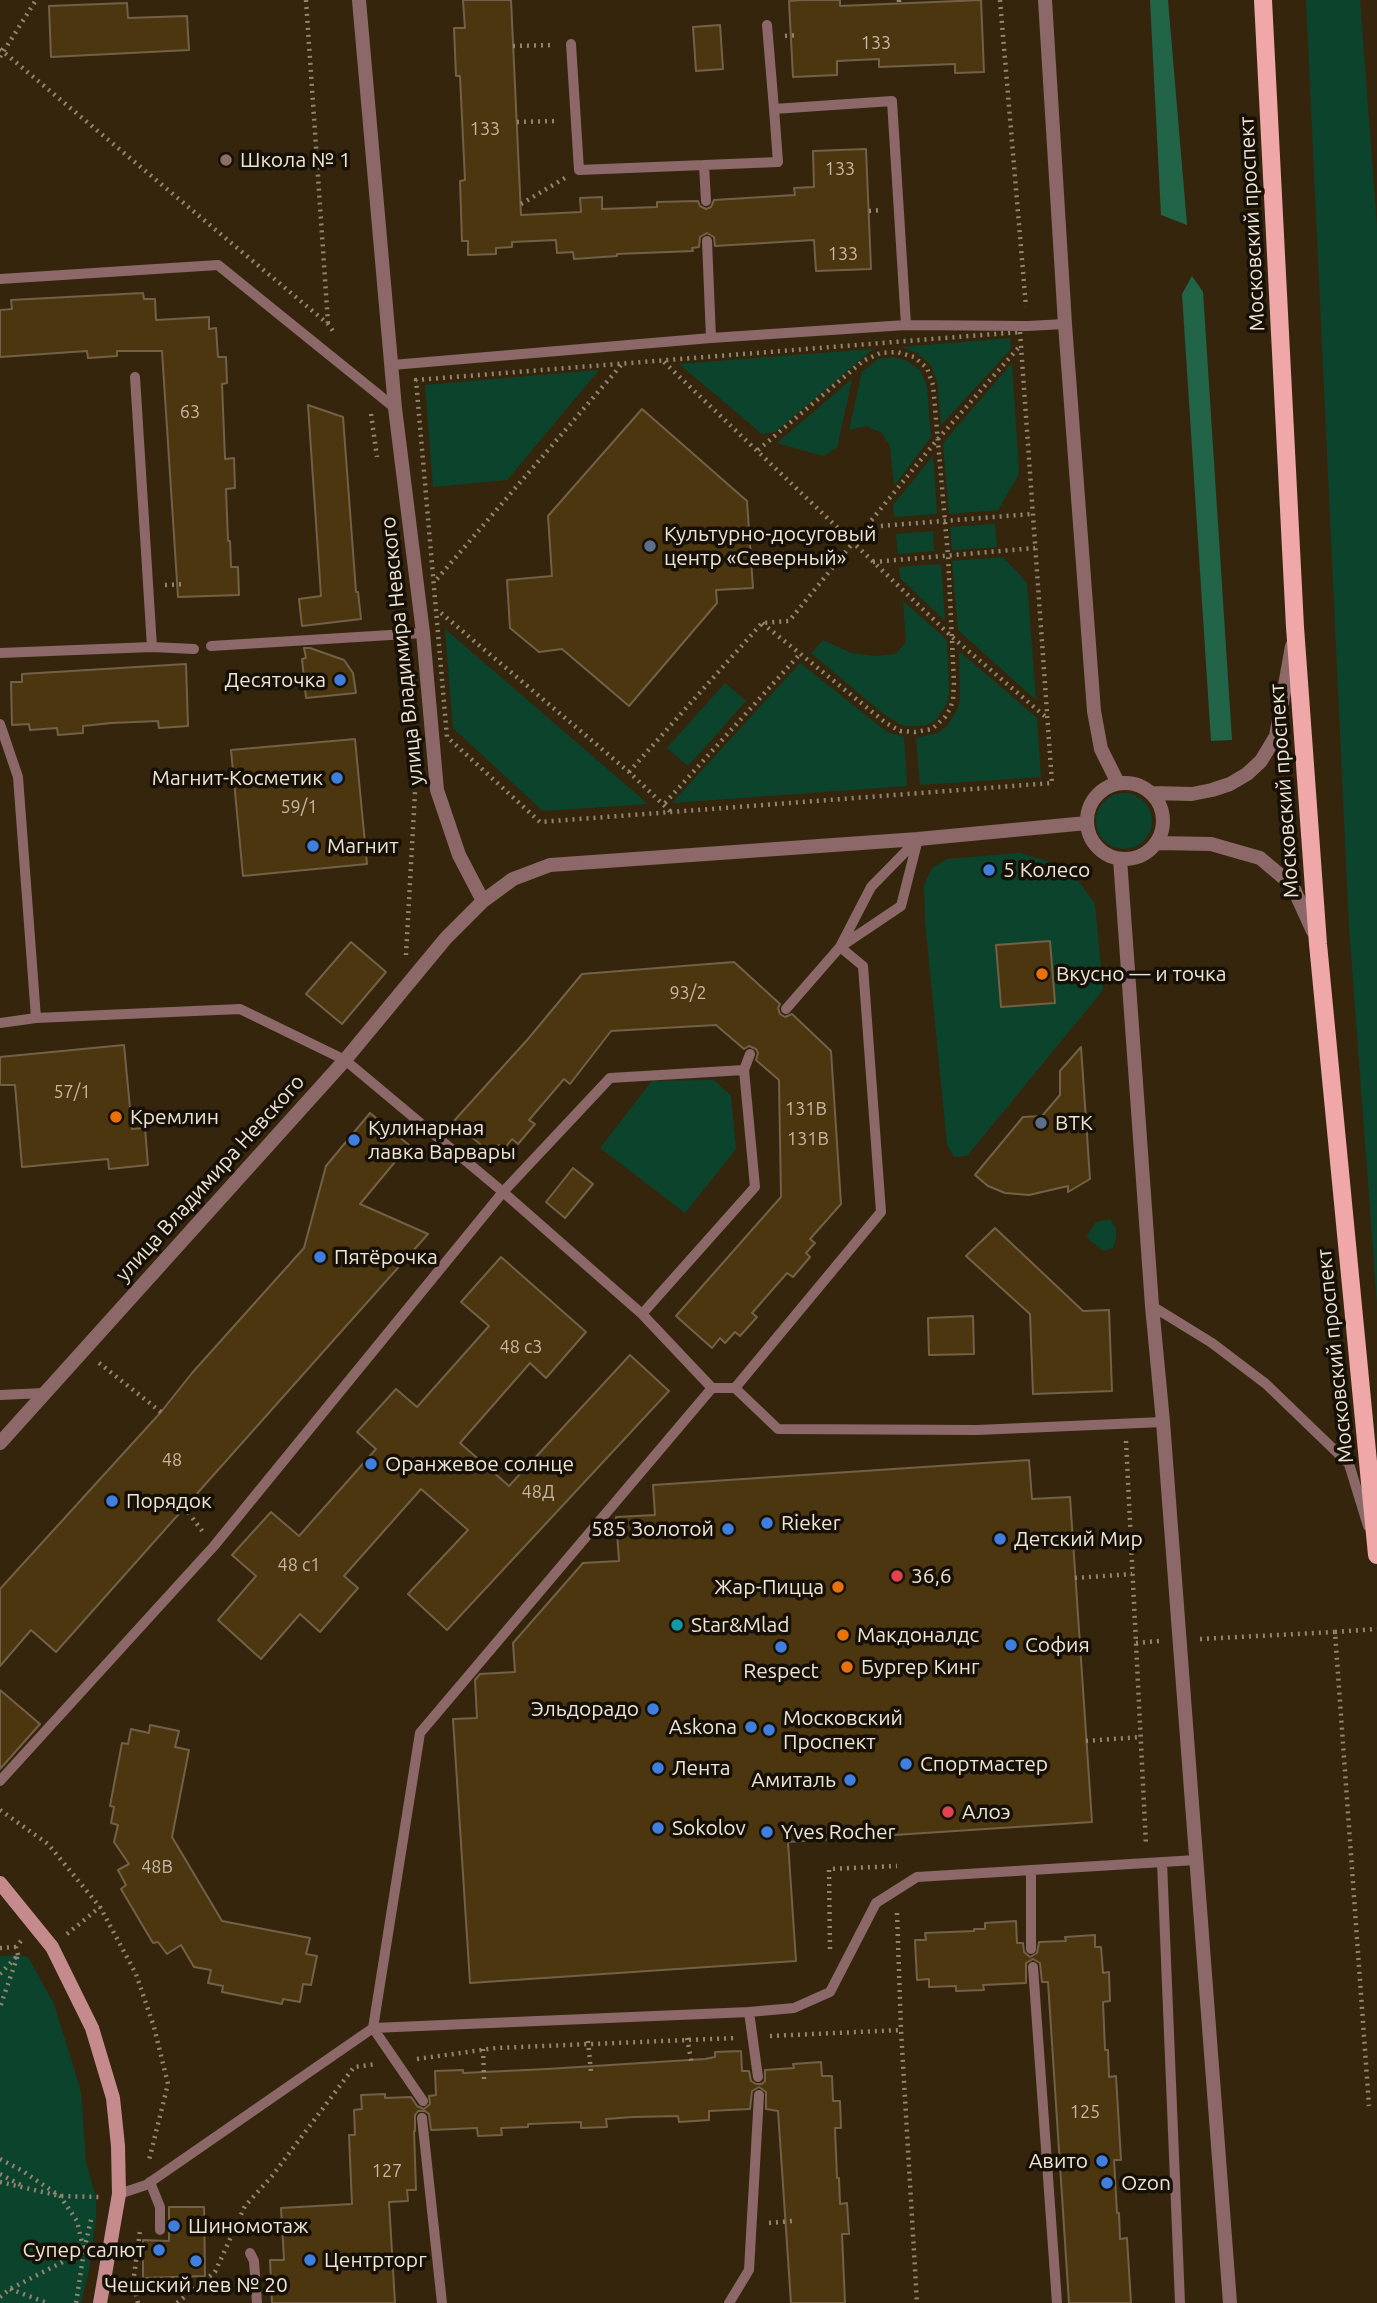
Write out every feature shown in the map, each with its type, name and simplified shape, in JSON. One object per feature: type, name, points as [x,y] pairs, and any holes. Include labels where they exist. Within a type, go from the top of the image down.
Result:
[{"type":"main road","name":"Московский проспект","points":[[1263,0],[1295,627],[1318,944],[1377,1556]]},
{"type":"main road","name":"Московский проспект","points":[[1264,21],[1268,0]]},
{"type":"street","name":"улица Владимира Невского","points":[[0,1443],[345,1060],[446,938],[483,901],[458,855],[437,789],[423,633],[395,408],[359,0]]},
{"type":"street","points":[[1045,0],[1065,324],[1094,711],[1101,748],[1118,783]]},
{"type":"street","points":[[1152,793],[1192,794],[1212,790],[1247,774],[1261,761],[1276,736],[1295,627]]},
{"type":"street","points":[[1118,783],[1142,786],[1152,793],[1163,813],[1163,824],[1156,843],[1142,855],[1132,859],[1120,859],[1100,850],[1089,833],[1087,823],[1087,812],[1098,794],[1118,783]]},
{"type":"street","points":[[483,901],[513,879],[550,865],[918,839],[1087,823]]},
{"type":"street","points":[[1156,843],[1211,844],[1260,858],[1292,885],[1318,944]]},
{"type":"street","points":[[1120,859],[1230,2303]]},
{"type":"street","points":[[0,1883],[52,1947],[92,2028],[113,2098],[119,2194],[100,2303]]},
{"type":"lane","points":[[571,44],[579,170],[778,162],[767,25]]},
{"type":"lane","points":[[774,108],[892,101],[906,325]]},
{"type":"lane","points":[[704,165],[706,201]]},
{"type":"lane","points":[[707,241],[711,338]]},
{"type":"lane","points":[[0,279],[218,265],[395,408]]},
{"type":"lane","points":[[392,365],[711,338],[906,325],[1065,324]]},
{"type":"lane","points":[[135,377],[152,647]]},
{"type":"lane","points":[[211,646],[423,633]]},
{"type":"lane","points":[[0,653],[152,647],[194,649]]},
{"type":"lane","points":[[0,724],[18,777],[36,1018]]},
{"type":"lane","points":[[786,1009],[840,947],[872,887],[918,839]]},
{"type":"lane","points":[[840,947],[901,906],[918,839]]},
{"type":"lane","points":[[735,1388],[881,1212],[863,966],[840,947]]},
{"type":"lane","points":[[0,1023],[36,1018],[240,1009],[345,1060],[503,1192],[642,1314],[712,1388],[735,1388],[778,1429],[977,1430],[1163,1422]]},
{"type":"lane","points":[[642,1314],[755,1187],[744,1070],[750,1054]]},
{"type":"lane","points":[[0,1781],[214,1546],[503,1192],[610,1077],[744,1070]]},
{"type":"lane","points":[[1152,1306],[1212,1343],[1266,1384],[1349,1464],[1377,1556]]},
{"type":"lane","points":[[423,2101],[373,2028],[420,1733],[712,1388]]},
{"type":"lane","points":[[0,1395],[44,1393]]},
{"type":"lane","points":[[119,2194],[148,2183],[373,2028],[794,2008],[830,1992],[876,1903],[918,1877],[1196,1860]]},
{"type":"lane","points":[[1162,1862],[1180,2303]]},
{"type":"lane","points":[[1031,1870],[1031,1950]]},
{"type":"lane","points":[[1033,1967],[1057,2303]]},
{"type":"lane","points":[[750,2012],[758,2077]]},
{"type":"lane","points":[[729,2303],[750,2270],[759,2095]]},
{"type":"lane","points":[[422,2118],[442,2303]]},
{"type":"lane","points":[[148,2183],[160,2207],[160,2230]]},
{"type":"lane","points":[[250,2253],[254,2261],[257,2303]]},
{"type":"path","points":[[36,0],[1,53],[328,324],[335,334]]},
{"type":"path","points":[[306,0],[328,324]]},
{"type":"path","points":[[1000,0],[1027,326]]},
{"type":"path","points":[[513,46],[571,44]]},
{"type":"path","points":[[517,122],[576,120]]},
{"type":"path","points":[[521,204],[579,170]]},
{"type":"path","points":[[1020,332],[1020,346],[1052,783],[540,822],[446,737],[416,380],[1020,332]]},
{"type":"path","points":[[629,772],[762,623],[789,621],[937,440],[1020,346]]},
{"type":"path","points":[[758,450],[863,361],[880,353],[897,352],[914,357],[927,368],[933,385],[948,556],[954,683],[950,709],[946,717],[932,729],[900,731],[799,655],[762,623]]},
{"type":"path","points":[[661,359],[952,637],[1047,719]]},
{"type":"path","points":[[433,583],[624,363]]},
{"type":"path","points":[[367,385],[379,468]]},
{"type":"path","points":[[867,527],[1032,514]]},
{"type":"path","points":[[873,562],[1035,548]]},
{"type":"path","points":[[435,608],[665,803],[671,812]]},
{"type":"path","points":[[665,803],[799,655]]},
{"type":"path","points":[[405,968],[415,782]]},
{"type":"path","points":[[83,1351],[161,1412]]},
{"type":"path","points":[[1125,1423],[1147,1863]]},
{"type":"path","points":[[184,1507],[214,1546]]},
{"type":"path","points":[[1075,1578],[1132,1574]]},
{"type":"path","points":[[1136,1643],[1377,1629]]},
{"type":"path","points":[[1335,1632],[1369,2106]]},
{"type":"path","points":[[1086,1741],[1140,1737]]},
{"type":"path","points":[[0,1810],[48,1844],[100,1907],[136,1974],[154,2027],[168,2084],[150,2156],[148,2183]]},
{"type":"path","points":[[905,1905],[896,1913],[917,2303]]},
{"type":"path","points":[[0,1948],[16,1947],[25,1935]]},
{"type":"path","points":[[0,2007],[18,1955],[16,1947]]},
{"type":"path","points":[[0,1974],[18,1955]]},
{"type":"path","points":[[682,2015],[692,2065]]},
{"type":"path","points":[[586,2019],[591,2072]]},
{"type":"path","points":[[482,2023],[484,2079]]},
{"type":"path","points":[[752,2037],[901,2030]]},
{"type":"path","points":[[0,2159],[60,2196],[77,2221],[83,2251]]},
{"type":"path","points":[[0,2174],[27,2188]]},
{"type":"path","points":[[0,2182],[60,2196],[96,2197]]},
{"type":"path","points":[[76,2303],[83,2251],[93,2211]]},
{"type":"path","points":[[138,2303],[133,2284],[141,2222]]},
{"type":"path","points":[[0,2297],[83,2251]]},
{"type":"path","points":[[10,2290],[47,2303]]},
{"type":"green space","points":[[1150,0],[1168,0],[1187,225],[1161,215]]},
{"type":"green space","points":[[1306,0],[1360,0],[1377,227],[1377,1304],[1349,926]]},
{"type":"green space","points":[[1192,276],[1203,292],[1232,740],[1211,741],[1182,294]]},
{"type":"green space","points":[[1010,338],[1011,349],[941,425],[938,385],[931,365],[917,353],[901,347]]},
{"type":"green space","points":[[873,349],[775,432],[762,434],[679,364]]},
{"type":"green space","points":[[893,357],[907,361],[920,370],[927,386],[931,437],[894,486],[890,446],[882,433],[866,426],[849,430],[862,372],[878,359]]},
{"type":"green space","points":[[1012,363],[1019,474],[998,510],[949,514],[943,443]]},
{"type":"green space","points":[[599,370],[507,480],[433,487],[425,385]]},
{"type":"green space","points":[[852,379],[837,448],[823,456],[777,443]]},
{"type":"green space","points":[[933,456],[937,514],[894,517],[893,505]]},
{"type":"green space","points":[[995,524],[997,547],[952,550],[950,527]]},
{"type":"green space","points":[[933,531],[934,551],[898,554],[896,534]]},
{"type":"green space","points":[[1003,557],[1027,583],[1036,700],[958,630],[952,561]]},
{"type":"green space","points":[[941,564],[945,621],[900,578],[899,567]]},
{"type":"green space","points":[[903,601],[947,640],[947,703],[936,720],[926,725],[904,726],[885,715],[811,653],[823,640],[851,653],[875,656],[896,654],[906,642]]},
{"type":"green space","points":[[445,629],[648,804],[543,811],[453,728]]},
{"type":"green space","points":[[959,651],[1037,718],[1041,777],[920,785],[916,738],[938,733],[947,726],[957,710],[960,701]]},
{"type":"green space","points":[[800,663],[887,732],[904,737],[907,786],[672,803]]},
{"type":"green space","points":[[725,683],[746,701],[688,766],[667,748]]},
{"type":"green space","points":[[1124,793],[1135,795],[1144,801],[1150,810],[1150,832],[1144,841],[1135,847],[1124,849],[1113,847],[1104,841],[1098,832],[1096,821],[1098,810],[1104,801],[1113,795]]},
{"type":"green space","points":[[1020,853],[1050,862],[1077,879],[1095,904],[1103,990],[967,1156],[954,1157],[947,1145],[925,921],[924,885],[932,868],[947,859]]},
{"type":"green space","points":[[714,1080],[731,1096],[736,1149],[685,1213],[600,1148],[652,1081]]},
{"type":"green space","points":[[1110,1219],[1116,1229],[1116,1239],[1113,1248],[1103,1251],[1086,1237],[1096,1222]]},
{"type":"green space","points":[[0,1956],[28,1957],[54,2004],[81,2092],[86,2162],[96,2197],[96,2219],[81,2303],[0,2303]]},
{"type":"building","points":[[463,0],[511,0],[521,215],[581,212],[580,198],[602,197],[602,209],[657,207],[657,202],[698,201],[700,206],[706,209],[711,207],[714,200],[795,195],[794,188],[814,187],[813,151],[866,149],[871,269],[816,271],[814,240],[715,246],[714,237],[707,233],[700,237],[699,247],[692,248],[693,251],[617,254],[574,259],[573,252],[557,253],[556,240],[512,242],[512,247],[496,248],[496,254],[468,255],[468,241],[462,241],[460,181],[465,180],[460,76],[456,76],[454,28],[465,28]]},
{"type":"building","points":[[840,0],[840,6],[981,0],[984,72],[955,73],[955,64],[879,67],[879,59],[837,61],[837,75],[793,77],[789,1]]},
{"type":"building","points":[[127,3],[128,18],[187,16],[189,50],[51,57],[49,6]]},
{"type":"building","points":[[720,25],[723,69],[696,71],[693,27]]},
{"type":"building","points":[[143,293],[144,299],[155,299],[156,320],[209,317],[209,329],[216,328],[218,357],[226,357],[227,383],[222,384],[225,459],[234,458],[235,488],[226,489],[228,541],[231,567],[238,567],[239,595],[178,597],[162,351],[117,351],[117,356],[88,358],[87,351],[0,357],[0,310],[12,309],[11,300]]},
{"type":"building","points":[[308,405],[343,417],[356,592],[361,619],[302,626],[299,599],[321,596]]},
{"type":"building","name":"Культурно-досуговый центр «Северный»","points":[[642,409],[747,501],[753,588],[716,590],[717,603],[629,706],[562,649],[539,652],[510,628],[507,580],[552,576],[548,516]]},
{"type":"building","points":[[304,648],[344,660],[353,673],[356,693],[306,698],[302,659],[306,658]]},
{"type":"building","points":[[186,664],[188,726],[159,728],[158,721],[111,723],[83,726],[83,733],[58,735],[57,728],[30,730],[29,724],[12,725],[11,682],[22,682],[22,674]]},
{"type":"building","points":[[355,739],[367,864],[243,876],[231,750]]},
{"type":"building","points":[[1050,941],[1055,1003],[1001,1007],[996,945]]},
{"type":"building","points":[[351,942],[386,972],[342,1024],[306,994]]},
{"type":"building","points":[[734,962],[780,1004],[780,1014],[785,1017],[792,1014],[831,1051],[841,1204],[810,1239],[815,1243],[806,1253],[810,1257],[793,1277],[787,1273],[752,1313],[757,1317],[740,1336],[735,1332],[725,1343],[720,1338],[712,1348],[676,1316],[781,1197],[779,1080],[756,1060],[756,1049],[749,1046],[744,1049],[716,1025],[611,1031],[570,1084],[564,1079],[529,1120],[535,1124],[518,1144],[512,1139],[504,1149],[499,1145],[491,1153],[453,1122],[582,974]]},
{"type":"building","points":[[124,1045],[132,1129],[145,1128],[148,1165],[109,1169],[108,1159],[22,1167],[15,1085],[0,1085],[0,1057]]},
{"type":"building","points":[[1081,1047],[1090,1179],[1068,1192],[1068,1186],[1029,1195],[1005,1193],[988,1186],[975,1175],[1023,1117],[1042,1116],[1060,1095],[1060,1071]]},
{"type":"building","points":[[370,1113],[409,1145],[360,1204],[428,1234],[56,1652],[31,1630],[0,1666],[0,1589],[161,1412],[192,1373],[304,1248],[326,1166]]},
{"type":"building","points":[[573,1168],[593,1184],[565,1218],[546,1202]]},
{"type":"building","points":[[995,1228],[1083,1311],[1109,1310],[1112,1391],[1033,1394],[1030,1314],[966,1256]]},
{"type":"building","points":[[501,1257],[586,1332],[546,1378],[530,1363],[460,1443],[509,1486],[630,1355],[669,1391],[447,1630],[408,1594],[468,1530],[421,1489],[344,1576],[358,1588],[320,1632],[300,1614],[261,1659],[218,1620],[256,1576],[232,1555],[271,1512],[299,1536],[376,1449],[357,1432],[396,1389],[417,1407],[489,1326],[461,1302]]},
{"type":"building","points":[[973,1316],[974,1354],[929,1355],[928,1318]]},
{"type":"building","name":"Московский Проспект","points":[[1029,1460],[1032,1499],[1070,1497],[1092,1822],[788,1842],[796,1961],[470,1983],[453,1719],[477,1718],[475,1680],[480,1674],[515,1672],[513,1643],[583,1563],[619,1561],[616,1517],[655,1515],[653,1485]]},
{"type":"building","points":[[0,1690],[40,1724],[0,1769]]},
{"type":"building","points":[[150,1725],[179,1731],[175,1747],[189,1750],[172,1837],[222,1921],[310,1938],[306,1954],[317,1956],[311,1985],[303,1984],[300,2002],[283,1999],[282,2004],[222,1992],[223,1986],[208,1983],[211,1970],[194,1967],[181,1945],[167,1954],[158,1942],[153,1943],[121,1889],[126,1885],[118,1870],[129,1864],[114,1842],[118,1825],[111,1823],[114,1807],[110,1806],[122,1743],[128,1744],[131,1729],[149,1733]]},
{"type":"building","points":[[1016,1921],[1017,1943],[1023,1943],[1024,1952],[1030,1957],[1037,1953],[1039,1942],[1066,1941],[1065,1937],[1095,1935],[1095,1947],[1101,1947],[1103,1973],[1109,1972],[1110,2001],[1103,2002],[1105,2050],[1108,2050],[1109,2077],[1116,2076],[1121,2160],[1114,2160],[1117,2213],[1120,2239],[1127,2238],[1131,2303],[1069,2303],[1048,1982],[1042,1982],[1040,1963],[1033,1959],[1026,1963],[1026,1983],[983,1985],[984,1990],[956,1991],[956,1986],[929,1987],[929,1979],[917,1980],[915,1940],[926,1940],[925,1933],[974,1931],[985,1929],[985,1923]]},
{"type":"building","points":[[741,2051],[742,2071],[749,2071],[751,2081],[756,2084],[765,2081],[765,2070],[794,2068],[793,2064],[821,2062],[822,2076],[832,2076],[833,2101],[840,2101],[841,2128],[835,2128],[837,2178],[840,2204],[847,2203],[849,2234],[842,2234],[845,2303],[791,2303],[778,2111],[766,2109],[766,2092],[759,2087],[752,2091],[750,2109],[709,2111],[709,2120],[679,2122],[678,2116],[633,2117],[606,2119],[607,2127],[581,2128],[581,2122],[528,2124],[528,2127],[501,2128],[502,2135],[478,2136],[477,2128],[431,2130],[429,2114],[418,2111],[415,2115],[414,2131],[416,2190],[407,2190],[408,2201],[389,2202],[395,2303],[272,2303],[270,2260],[284,2260],[281,2208],[352,2204],[349,2135],[355,2135],[354,2110],[362,2109],[361,2095],[411,2097],[417,2106],[424,2109],[430,2104],[429,2096],[436,2095],[435,2071],[463,2070],[463,2073],[705,2059],[715,2057],[715,2052]]},
{"type":"building","points":[[169,2207],[204,2207],[205,2276],[143,2278],[143,2240],[169,2241]]},
{"type":"place","name":"Школа № 1","points":[[226,160]]},
{"type":"place","name":"Культурно-досуговый центр «Северный»","points":[[650,546]]},
{"type":"place","name":"Десяточка","points":[[340,680]]},
{"type":"place","name":"Магнит-Косметик","points":[[337,778]]},
{"type":"place","name":"Магнит","points":[[313,846]]},
{"type":"place","name":"5 Колесо","points":[[989,870]]},
{"type":"place","name":"Вкусно — и точка","points":[[1042,974]]},
{"type":"place","name":"Кремлин","points":[[116,1117]]},
{"type":"place","name":"ВТК","points":[[1041,1123]]},
{"type":"place","name":"Кулинарная лавка Варвары","points":[[354,1140]]},
{"type":"place","name":"Пятёрочка","points":[[320,1257]]},
{"type":"place","name":"Оранжевое солнце","points":[[371,1464]]},
{"type":"place","name":"Порядок","points":[[112,1501]]},
{"type":"place","name":"Rieker","points":[[767,1523]]},
{"type":"place","name":"585 Золотой","points":[[728,1529]]},
{"type":"place","name":"Детский Мир","points":[[1000,1539]]},
{"type":"place","name":"36,6","points":[[897,1576]]},
{"type":"place","name":"Жар-Пицца","points":[[838,1587]]},
{"type":"place","name":"Star&Mlad","points":[[677,1625]]},
{"type":"place","name":"Макдоналдс","points":[[843,1635]]},
{"type":"place","name":"София","points":[[1011,1645]]},
{"type":"place","name":"Respect","points":[[781,1647]]},
{"type":"place","name":"Бургер Кинг","points":[[847,1667]]},
{"type":"place","name":"Эльдорадо","points":[[653,1709]]},
{"type":"place","name":"Askona","points":[[751,1727]]},
{"type":"place","name":"Московский Проспект","points":[[769,1730]]},
{"type":"place","name":"Спортмастер","points":[[906,1764]]},
{"type":"place","name":"Лента","points":[[658,1768]]},
{"type":"place","name":"Амиталь","points":[[850,1780]]},
{"type":"place","name":"Алоэ","points":[[948,1812]]},
{"type":"place","name":"Sokolov","points":[[658,1828]]},
{"type":"place","name":"Yves Rocher","points":[[767,1832]]},
{"type":"place","name":"Авито","points":[[1102,2161]]},
{"type":"place","name":"Ozon","points":[[1107,2183]]},
{"type":"place","name":"Шиномотаж","points":[[174,2226]]},
{"type":"place","name":"Супер салют","points":[[159,2250]]},
{"type":"place","name":"Центрторг","points":[[310,2260]]},
{"type":"place","name":"Чешский лев № 20","points":[[196,2261]]}]
